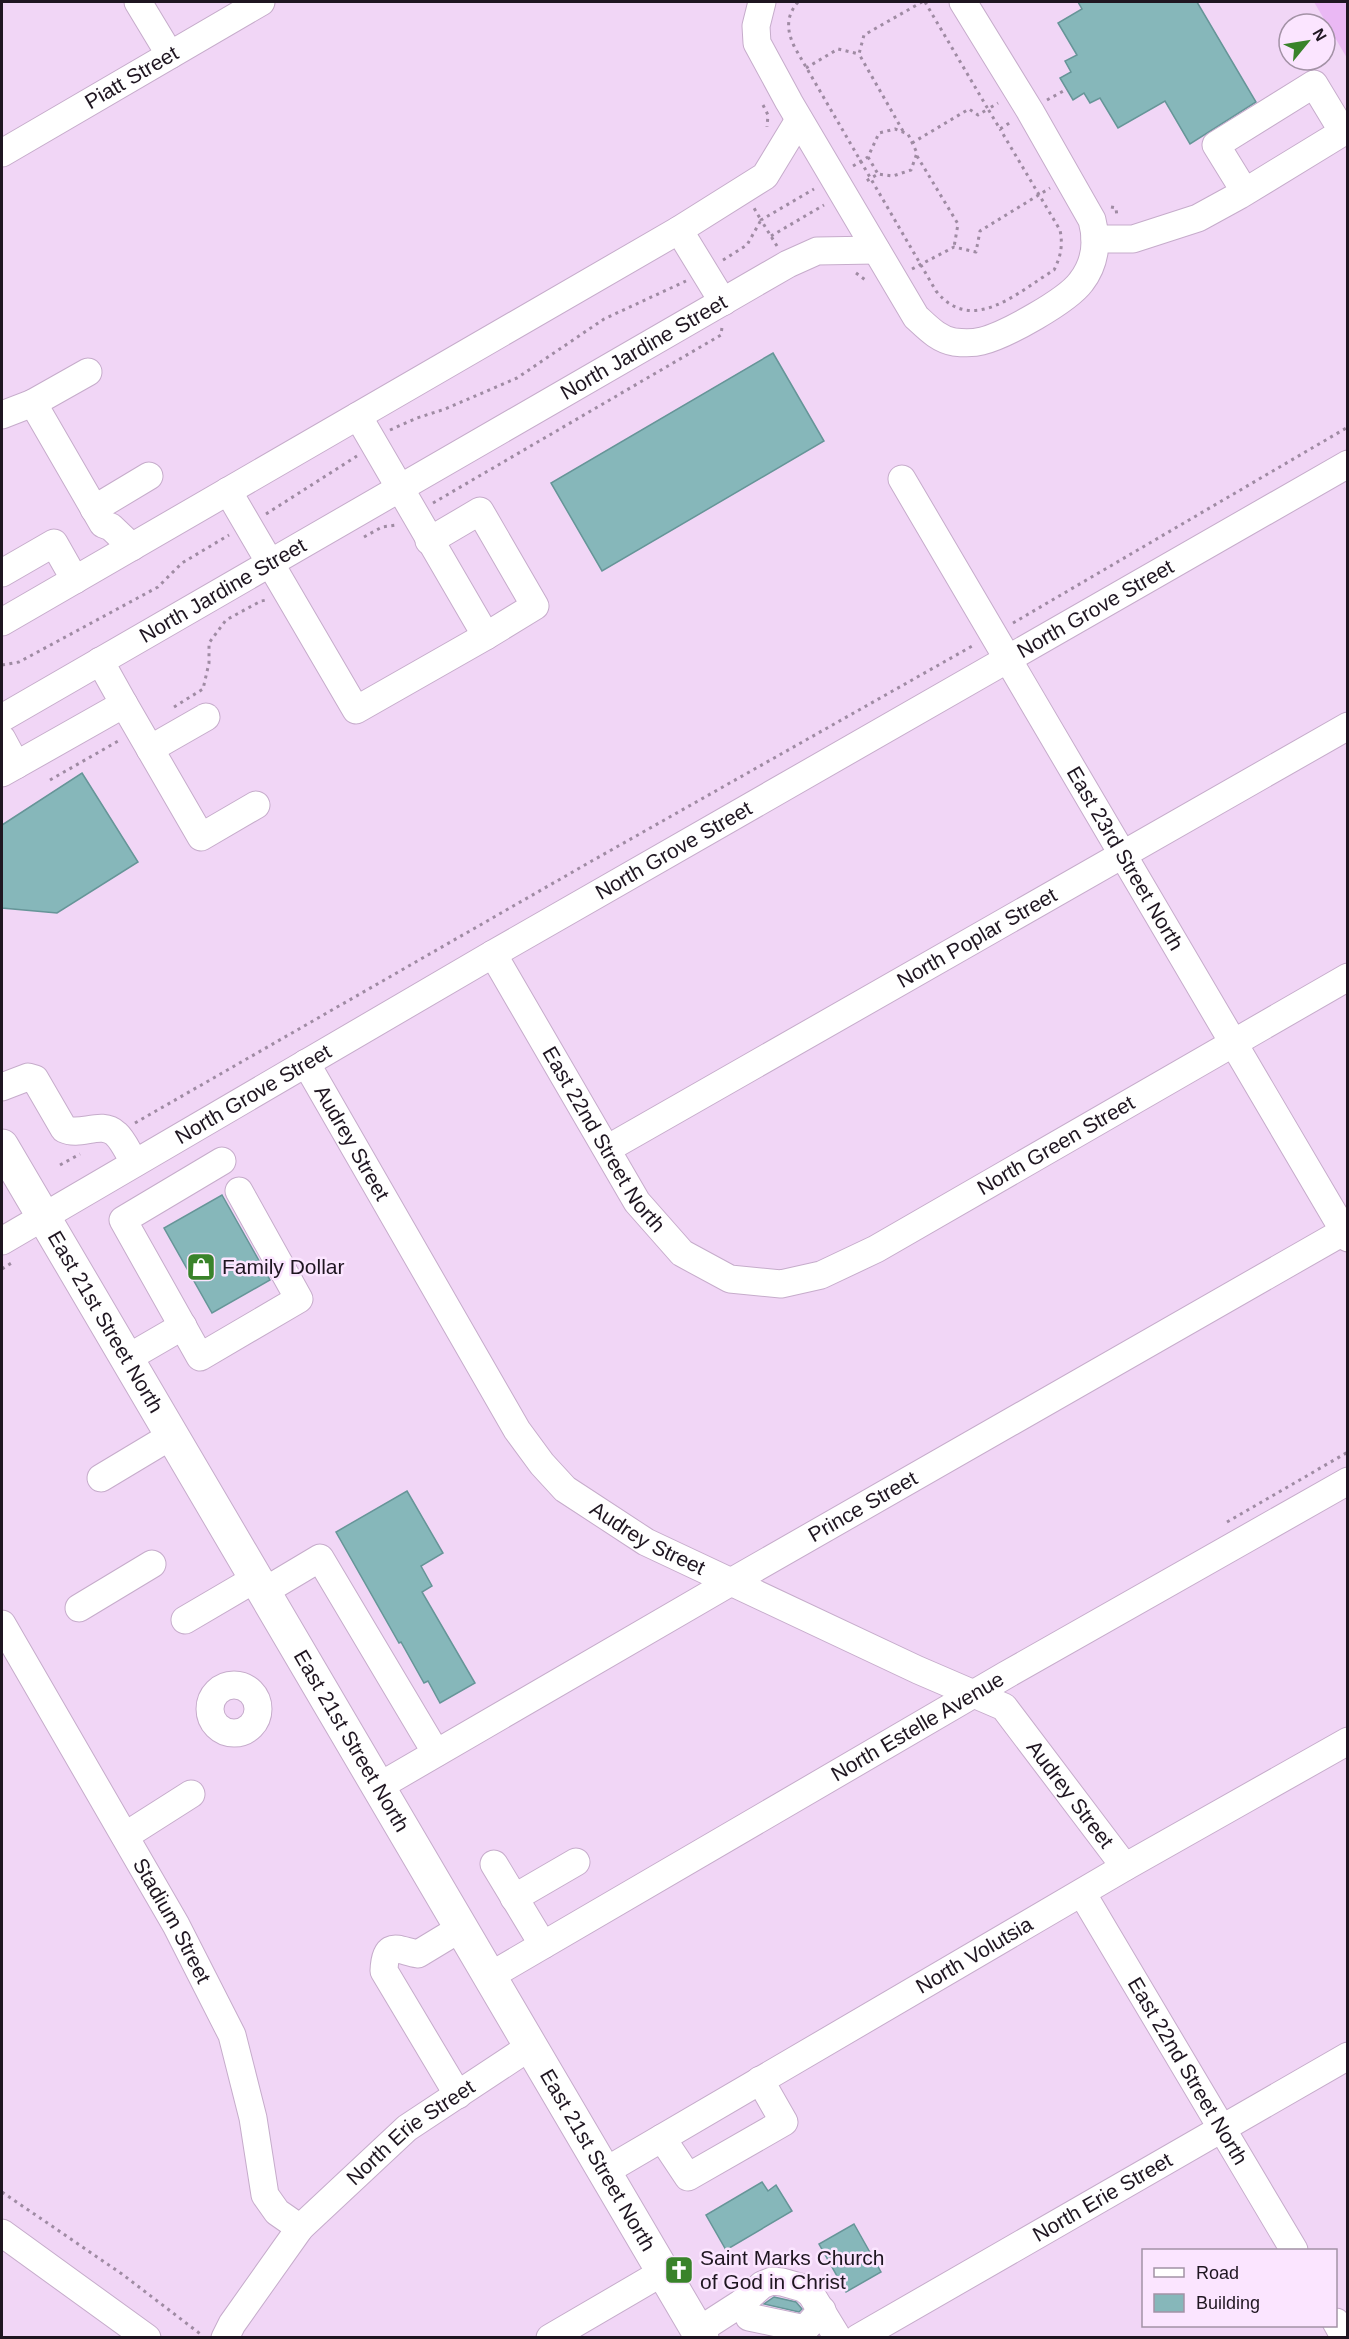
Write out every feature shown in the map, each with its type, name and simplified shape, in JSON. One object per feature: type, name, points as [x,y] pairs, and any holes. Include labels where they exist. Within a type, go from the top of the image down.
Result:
[{"type":"main road","name":"East 21st Street North","points":[[2,1146],[700,2334]]},
{"type":"street","points":[[138,2],[170,55]]},
{"type":"street","name":"Piatt Street","points":[[2,153],[261,2]]},
{"type":"street","points":[[762,2],[756,26],[758,43],[799,120],[916,317],[937,336],[956,342],[980,342],[1001,335],[1057,303],[1075,289],[1083,281],[1107,239]]},
{"type":"street","points":[[963,2],[1040,101],[1067,177],[1092,220],[1107,239]]},
{"type":"street","points":[[1107,239],[1133,239],[1198,218],[1245,192],[1343,132],[1314,84],[1216,145],[1245,192]]},
{"type":"street","points":[[2,622],[679,230],[765,176],[799,120]]},
{"type":"street","name":"North Jardine Street","points":[[2,718],[723,302],[679,230]]},
{"type":"street","points":[[723,302],[817,250],[876,250]]},
{"type":"street","points":[[2,415],[33,403],[88,372]]},
{"type":"street","points":[[33,403],[99,517],[111,527],[121,553]]},
{"type":"street","points":[[358,416],[486,636]]},
{"type":"street","name":"North Grove Street","points":[[2,1241],[493,954],[1347,464]]},
{"type":"street","points":[[99,517],[149,476]]},
{"type":"street","name":"East 23rd Street North","points":[[902,479],[1232,1043],[1346,1233]]},
{"type":"street","points":[[228,491],[356,710],[535,606],[480,511],[429,541]]},
{"type":"street","points":[[2,573],[54,543],[75,580]]},
{"type":"street","points":[[100,661],[201,837],[256,805]]},
{"type":"street","points":[[2,739],[9,769],[124,704]]},
{"type":"street","points":[[150,749],[206,717]]},
{"type":"street","name":"North Poplar Street","points":[[607,1149],[1347,726]]},
{"type":"street","name":"East 22nd Street North","points":[[493,954],[638,1202],[682,1253],[730,1279],[753,1281]]},
{"type":"street","name":"North Green Street","points":[[753,1281],[781,1284],[821,1275],[876,1249],[1347,977]]},
{"type":"street","name":"Audrey Street","points":[[306,1064],[517,1430],[542,1464],[565,1489],[646,1542],[918,1670],[1004,1707],[1125,1867]]},
{"type":"street","points":[[4,1086],[28,1077],[35,1079],[64,1129],[71,1132],[102,1127],[116,1134],[135,1163]]},
{"type":"street","points":[[202,1124],[300,1299],[200,1356],[123,1220],[232,1178]]},
{"type":"street","name":"Prince Street","points":[[378,1787],[731,1581],[1346,1233]]},
{"type":"street","points":[[126,1359],[183,1326]]},
{"type":"street","points":[[101,1478],[171,1436]]},
{"type":"street","name":"North Estelle Avenue","points":[[490,1976],[974,1694],[1347,1481]]},
{"type":"street","points":[[185,1620],[320,1558],[436,1753]]},
{"type":"street","points":[[79,1608],[152,1564]]},
{"type":"street","name":"Stadium Street","points":[[2,1624],[176,1925],[232,2035],[253,2118],[265,2195],[277,2212],[300,2228]]},
{"type":"street","name":"North Volutsia","points":[[604,2172],[1125,1867],[1347,1741]]},
{"type":"street","points":[[125,1836],[191,1794]]},
{"type":"street","points":[[514,1898],[576,1862]]},
{"type":"street","points":[[494,1864],[543,1945]]},
{"type":"street","name":"East 22nd Street North","points":[[1082,1893],[1293,2249]]},
{"type":"street","points":[[458,2095],[384,1971],[384,1959],[388,1953],[400,1947],[417,1954],[461,1928]]},
{"type":"street","name":"North Erie Street","points":[[225,2337],[300,2228],[408,2128],[531,2046]]},
{"type":"street","name":"North Erie Street","points":[[858,2337],[1347,2056]]},
{"type":"street","points":[[662,2138],[688,2177],[784,2122],[760,2080]]},
{"type":"street","points":[[2,2233],[147,2337]]},
{"type":"street","points":[[550,2337],[663,2272]]},
{"type":"street","points":[[700,2334],[762,2285],[772,2281],[802,2288],[811,2294],[838,2337]]},
{"type":"street","points":[[743,2302],[749,2317],[805,2329],[822,2310]]},
{"type":"path","points":[[798,2],[794,6],[787,28],[806,68],[936,291],[946,304],[960,311],[985,310],[1054,270],[1059,259],[1062,241],[1060,230],[923,2],[864,35],[859,54],[904,132]]},
{"type":"path","points":[[806,68],[838,50],[859,54]]},
{"type":"path","points":[[1000,129],[1040,101],[1067,89]]},
{"type":"path","points":[[912,142],[969,110],[978,115],[998,103]]},
{"type":"path","points":[[916,155],[958,224],[954,247]]},
{"type":"path","points":[[868,157],[878,174]]},
{"type":"path","points":[[893,279],[954,247],[976,252],[980,231],[1067,177]]},
{"type":"path","points":[[1103,206],[1116,208],[1107,239]]},
{"type":"path","points":[[761,220],[788,264]]},
{"type":"path","points":[[60,1165],[993,634],[1347,427]]},
{"type":"path","points":[[2,2192],[122,2274],[205,2337]]},
{"type":"shaded area","points":[[1314,2],[1347,2],[1347,58],[1337,41],[1337,12],[1320,12]]},
{"type":"building","points":[[1078,2],[1197,2],[1256,102],[1190,144],[1165,101],[1118,128],[1100,98],[1090,103],[1084,93],[1073,100],[1060,78],[1071,72],[1065,61],[1077,55],[1058,23],[1082,9]]},
{"type":"building","points":[[773,353],[824,441],[602,571],[551,483]]},
{"type":"building","points":[[82,773],[138,862],[57,913],[2,908],[2,825]]},
{"type":"building","points":[[222,1195],[270,1280],[212,1313],[164,1228]]},
{"type":"building","points":[[407,1491],[443,1553],[421,1566],[432,1586],[422,1592],[475,1683],[440,1703],[428,1681],[424,1683],[401,1642],[399,1643],[336,1532]]},
{"type":"building","points":[[762,2182],[768,2191],[776,2185],[792,2211],[726,2250],[706,2215]]},
{"type":"building","points":[[854,2224],[881,2272],[846,2292],[819,2244]]},
{"type":"building","points":[[774,2297],[796,2302],[802,2309],[799,2312],[764,2304]]},
{"type":"place","name":"Family Dollar","points":[[201,1267]]},
{"type":"place","name":"Saint Marks Church of God in Christ","points":[[679,2270]]}]
